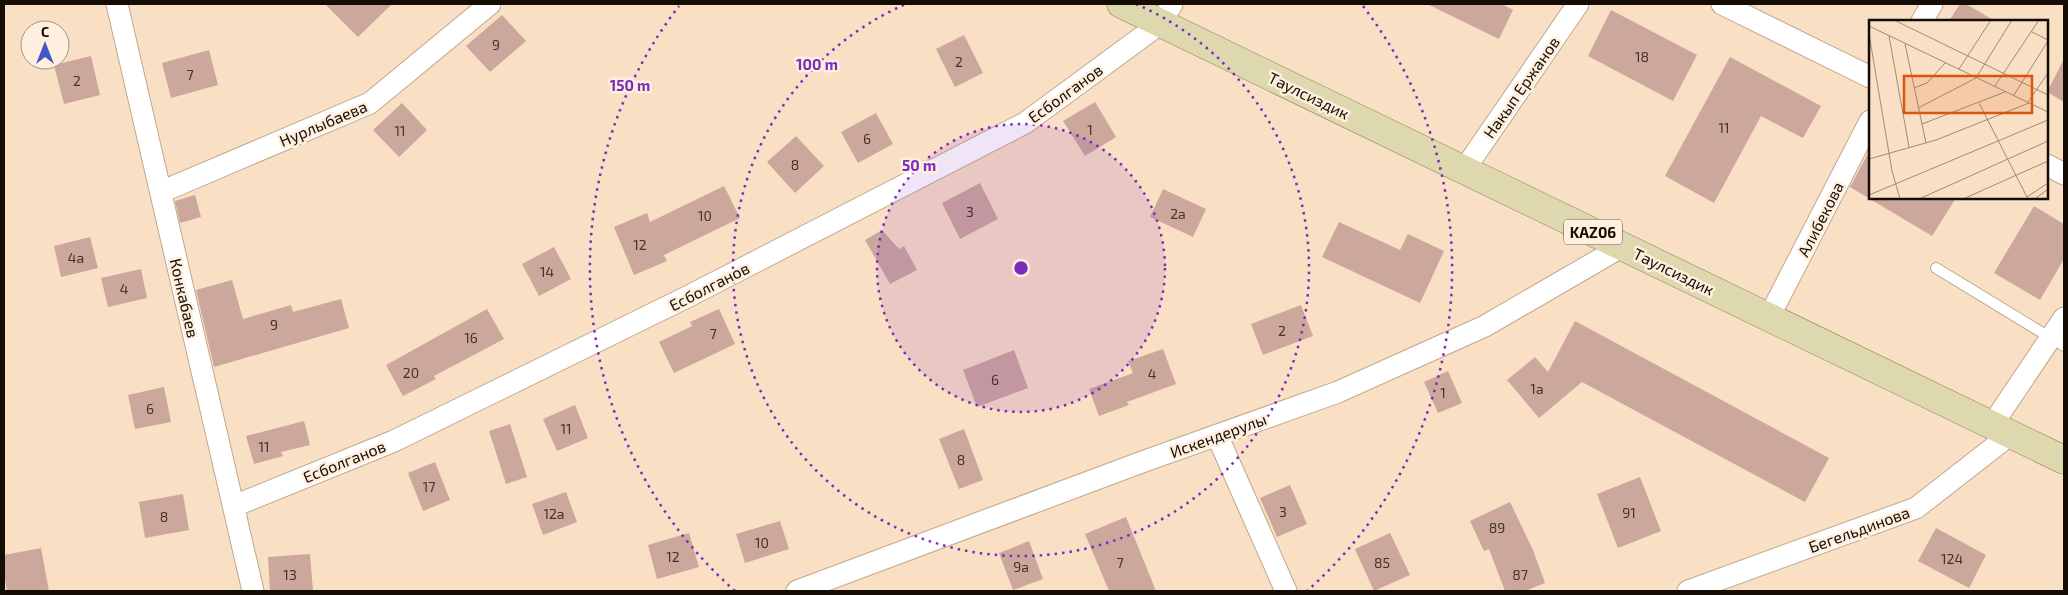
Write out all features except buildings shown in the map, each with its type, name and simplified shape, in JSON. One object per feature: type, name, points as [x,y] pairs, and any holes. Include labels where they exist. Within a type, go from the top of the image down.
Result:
[{"type":"main road","name":"Таулсиздик","points":[[1121,4],[1167,13],[1464,170],[2064,460]]},
{"type":"street","name":"Конкабаев","points":[[117,4],[253,591]]},
{"type":"street","name":"Нурлыбаева","points":[[161,192],[370,104],[490,4]]},
{"type":"street","name":"Накып Ержанов","points":[[1464,170],[1578,4]]},
{"type":"street","points":[[1722,4],[1869,77]]},
{"type":"street","points":[[1923,20],[1932,4]]},
{"type":"street","name":"Есболганов","points":[[234,506],[394,441],[687,297],[1008,132],[1025,123],[1167,13]]},
{"type":"street","name":"Алибекова","points":[[1769,317],[1869,123]]},
{"type":"street","points":[[2048,166],[2064,174]]},
{"type":"street","name":"Искендерулы","points":[[798,591],[1338,392],[1485,326],[1623,246]]},
{"type":"street","name":"Бегельдинова","points":[[1688,591],[1916,508],[2002,429],[2058,342],[2064,318]]},
{"type":"street","points":[[1217,436],[1286,591]]},
{"type":"lane","points":[[1936,268],[2058,342]]}]
